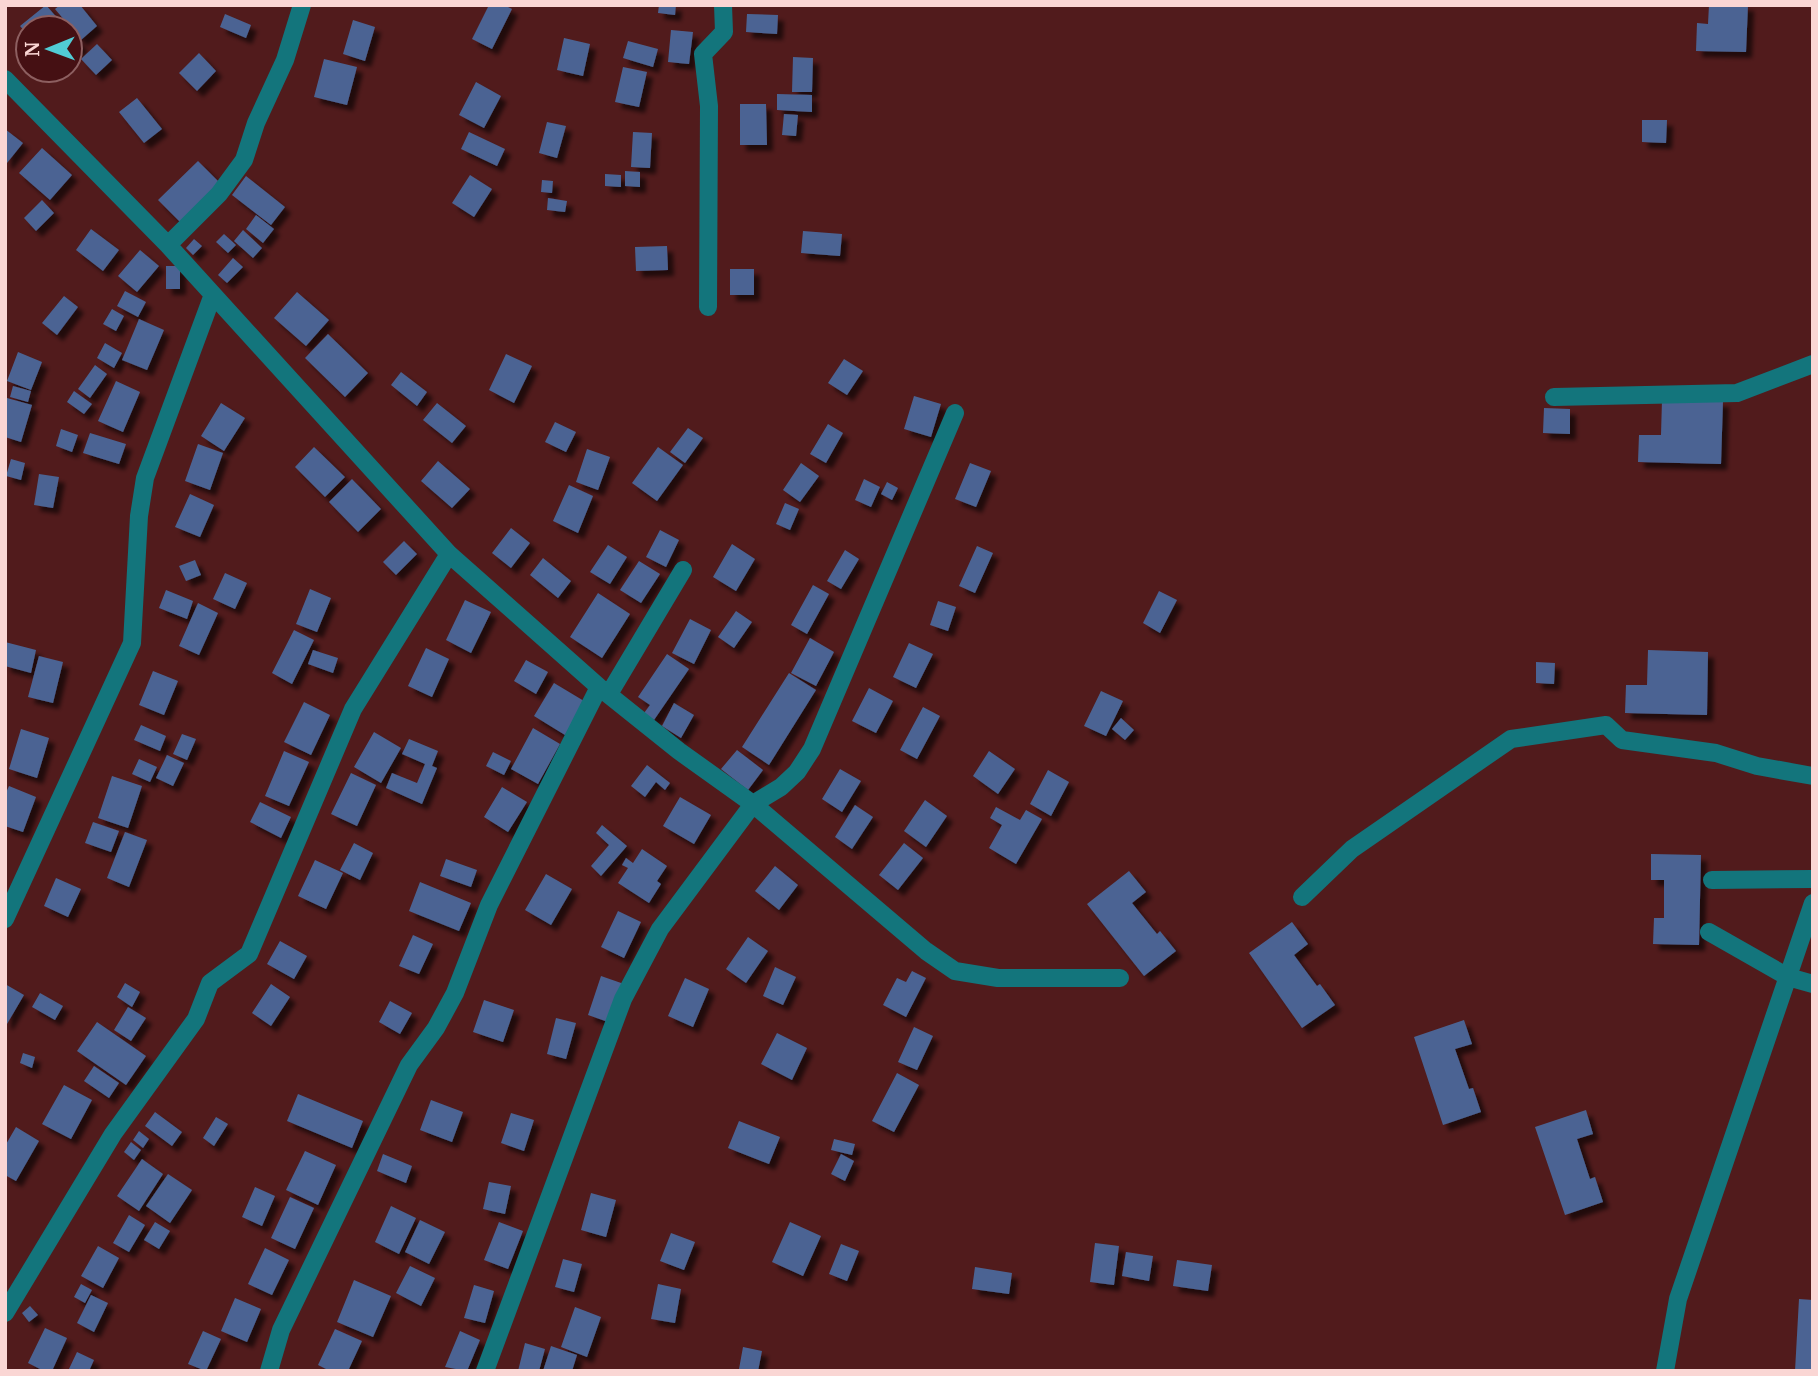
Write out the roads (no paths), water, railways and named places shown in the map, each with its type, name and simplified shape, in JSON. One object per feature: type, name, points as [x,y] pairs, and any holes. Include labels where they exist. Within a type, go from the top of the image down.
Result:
[{"type":"street","points":[[168,245],[219,194],[244,160],[256,123],[285,60],[302,5]]},
{"type":"street","points":[[708,307],[709,106],[703,54],[724,32],[723,5]]},
{"type":"street","points":[[5,79],[168,245],[212,297],[449,554],[604,691],[753,804],[926,951],[955,971],[998,978],[1120,978]]},
{"type":"street","points":[[5,919],[132,643],[139,516],[145,478],[212,297]]},
{"type":"street","points":[[1554,397],[1737,393],[1813,364]]},
{"type":"street","points":[[485,1371],[623,999],[660,929],[753,804],[781,787],[797,772],[812,749],[955,413]]},
{"type":"street","points":[[5,1313],[113,1134],[196,1018],[210,983],[249,954],[354,709],[449,554]]},
{"type":"street","points":[[269,1371],[281,1330],[409,1065],[436,1028],[455,993],[489,905],[604,691],[683,570]]},
{"type":"street","points":[[1302,897],[1352,849],[1511,739],[1606,725],[1622,740],[1716,753],[1757,766],[1813,776]]},
{"type":"street","points":[[1712,880],[1813,879]]},
{"type":"street","points":[[1665,1371],[1678,1299],[1813,904]]},
{"type":"street","points":[[1709,932],[1788,977],[1813,984]]}]
